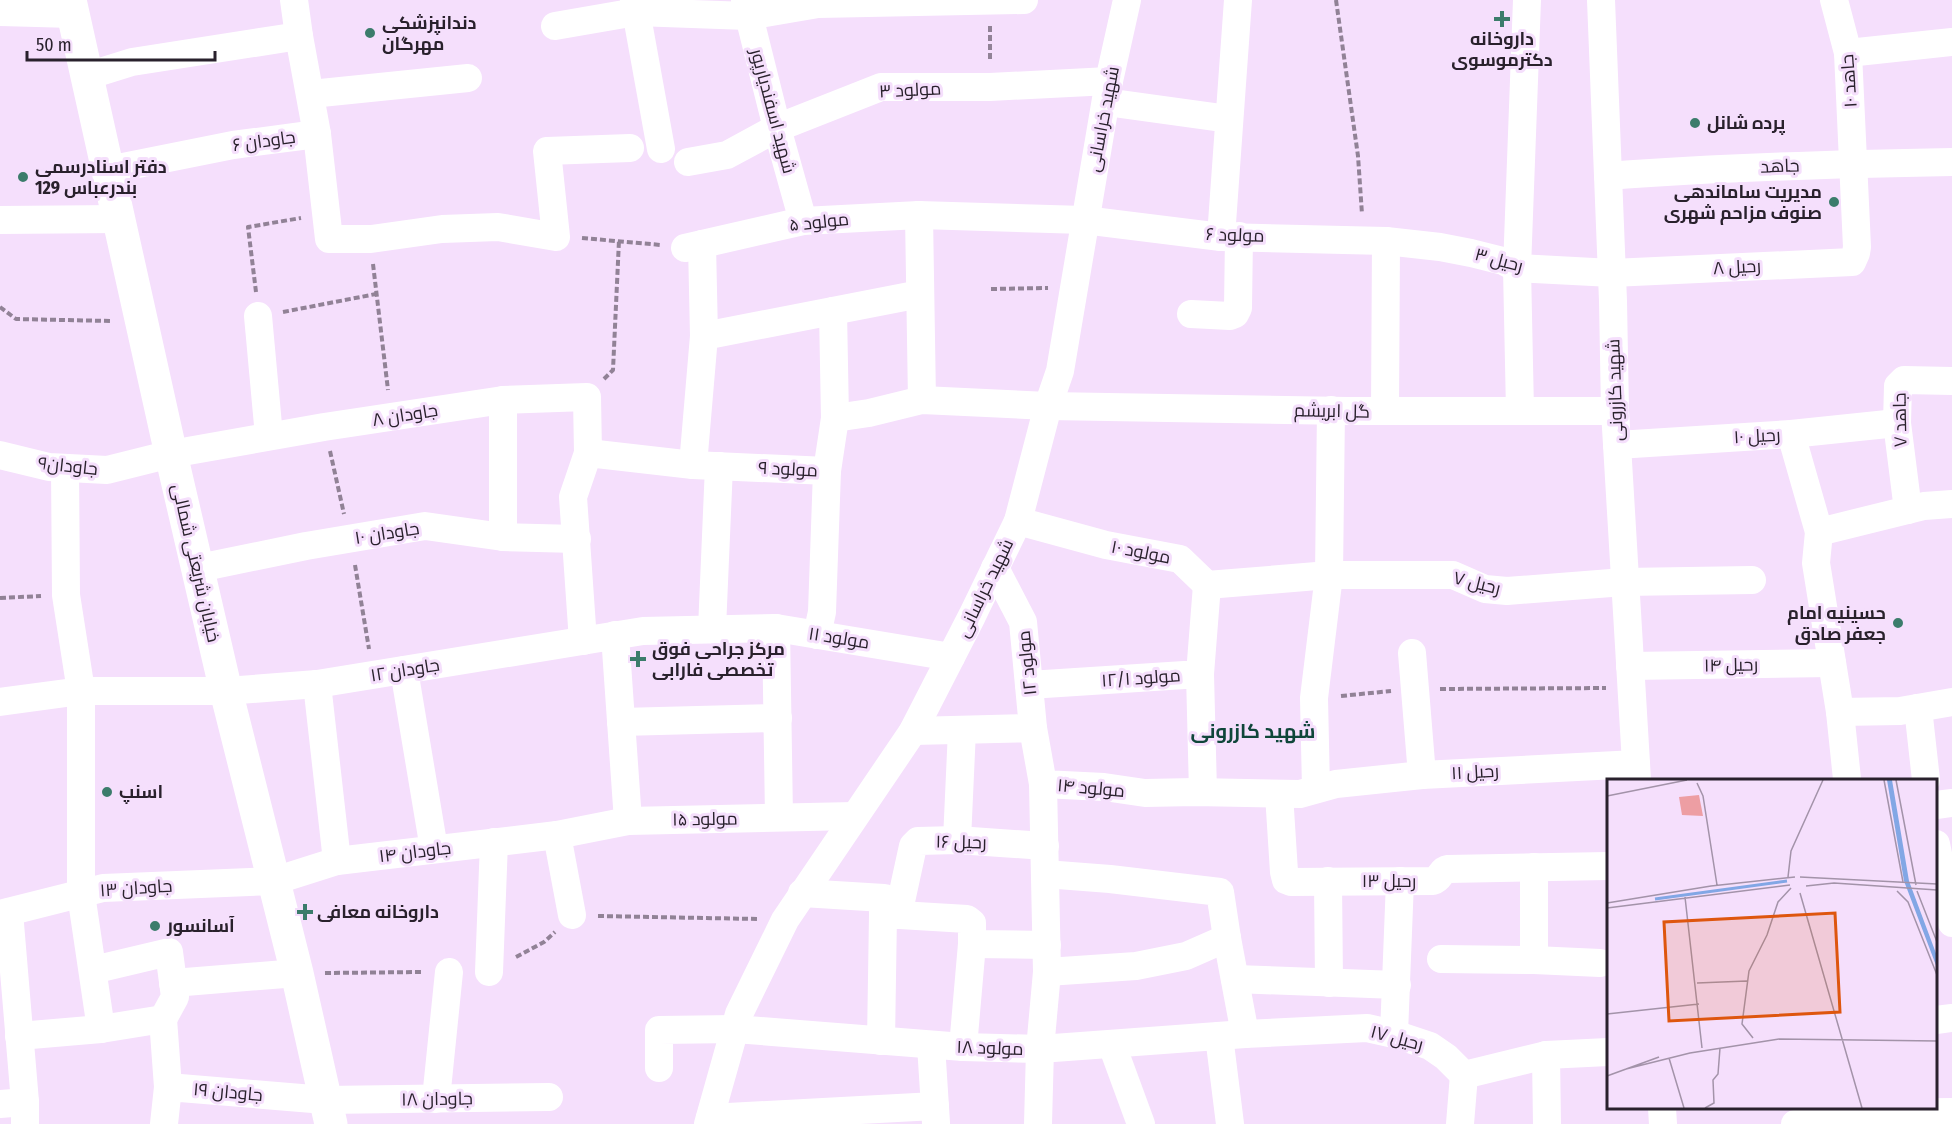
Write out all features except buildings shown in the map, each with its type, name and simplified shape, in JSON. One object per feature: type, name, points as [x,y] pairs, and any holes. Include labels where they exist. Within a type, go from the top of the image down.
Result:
[{"type":"main road","name":"خیابان شریعتی شمالی","points":[[72,7],[171,454],[226,691],[297,973],[328,1112]]},
{"type":"street","points":[[294,0],[317,134]]},
{"type":"street","points":[[555,26],[635,6],[746,8],[818,4],[1024,0]]},
{"type":"street","name":"شهید خراسانی","points":[[709,1121],[739,1014],[785,920],[912,731],[1018,521],[1059,371],[1084,220],[1127,0]]},
{"type":"street","points":[[1191,314],[1230,316],[1235,314],[1238,308],[1230,236],[1229,119],[1238,0]]},
{"type":"street","points":[[1520,411],[1516,268],[1527,0]]},
{"type":"street","name":"شهید کازرونی","points":[[1601,0],[1615,411],[1636,772]]},
{"type":"street","name":"جاهد ۱۰","points":[[1834,0],[1848,53],[1857,254]]},
{"type":"street","points":[[635,6],[661,149]]},
{"type":"street","points":[[0,12],[72,7]]},
{"type":"street","name":"شهید اسفندیارپور","points":[[746,8],[803,221]]},
{"type":"street","points":[[87,76],[132,62],[299,36]]},
{"type":"street","points":[[1848,53],[1952,42]]},
{"type":"street","points":[[311,94],[468,78]]},
{"type":"street","name":"مولود ۳","points":[[688,162],[727,155],[777,128],[881,87],[990,87],[1108,92],[1229,119]]},
{"type":"street","name":"جاودان ۶","points":[[108,170],[233,145],[317,134],[328,226]]},
{"type":"street","points":[[328,226],[371,239],[498,226],[556,237],[547,151],[630,148]]},
{"type":"street","name":"جاهد","points":[[1608,177],[1714,168],[1952,162]]},
{"type":"street","points":[[919,215],[922,400]]},
{"type":"street","name":"مولود ۵","points":[[694,246],[803,221],[919,215],[1084,220]]},
{"type":"street","points":[[0,219],[119,219]]},
{"type":"street","name":"مولود ۶","points":[[1084,220],[1230,236],[1376,240]]},
{"type":"street","points":[[1376,240],[1385,411]]},
{"type":"street","name":"رحیل ۳","points":[[1376,240],[1471,253],[1503,261],[1516,268],[1611,273]]},
{"type":"street","points":[[694,246],[704,336],[712,629]]},
{"type":"street","name":"رحیل ۸","points":[[1611,273],[1852,262],[1857,254]]},
{"type":"street","points":[[704,336],[921,294]]},
{"type":"street","name":"مولود ۹","points":[[588,453],[706,465],[827,471],[835,418],[833,311]]},
{"type":"street","points":[[258,316],[269,436]]},
{"type":"street","name":"جاهد ۷","points":[[1908,510],[1897,423],[1898,386],[1904,380],[1952,381]]},
{"type":"street","points":[[583,641],[573,496],[588,453],[587,398]]},
{"type":"street","name":"جاودان ۸","points":[[171,454],[324,427],[503,400],[587,398]]},
{"type":"street","points":[[503,400],[503,537]]},
{"type":"street","points":[[835,418],[869,414],[922,400],[1048,406]]},
{"type":"street","name":"گل ابریشم","points":[[1048,406],[1385,411],[1615,411]]},
{"type":"street","points":[[1316,789],[1314,698],[1329,575],[1330,410]]},
{"type":"street","name":"رحیل ۱۰","points":[[1617,445],[1791,434],[1897,423]]},
{"type":"street","points":[[1791,434],[1819,532],[1816,562],[1840,712],[1844,779]]},
{"type":"street","name":"جاودان۹","points":[[0,455],[48,466],[107,470],[171,454]]},
{"type":"street","points":[[65,468],[66,595],[81,691],[81,894],[101,1029]]},
{"type":"street","points":[[817,635],[822,612],[827,471]]},
{"type":"street","points":[[1819,532],[1924,506],[1952,504]]},
{"type":"street","name":"مولود ۱۰","points":[[1018,521],[1106,545],[1180,559],[1207,585]]},
{"type":"street","name":"جاودان ۱۰","points":[[199,568],[306,546],[425,526],[503,537],[577,538]]},
{"type":"street","name":"مولود ۱۲","points":[[995,568],[1023,622],[1033,728]]},
{"type":"street","points":[[1207,585],[1329,575]]},
{"type":"street","name":"رحیل ۷","points":[[1329,575],[1453,575],[1485,589],[1496,591],[1624,582],[1752,580]]},
{"type":"street","name":"مولود ۱۲/۱","points":[[1029,685],[1200,674],[1207,585]]},
{"type":"street","points":[[776,628],[780,817]]},
{"type":"street","name":"مولود ۱۱","points":[[583,641],[643,631],[776,628],[951,657]]},
{"type":"street","points":[[615,635],[628,821]]},
{"type":"street","name":"جاودان ۱۲","points":[[226,691],[317,684],[583,641]]},
{"type":"street","points":[[1412,653],[1422,775]]},
{"type":"street","name":"رحیل ۱۴","points":[[1630,677],[1832,663]]},
{"type":"street","points":[[404,670],[434,849]]},
{"type":"street","points":[[1200,674],[1203,792]]},
{"type":"street","points":[[317,684],[337,861]]},
{"type":"street","points":[[0,702],[81,691],[226,691]]},
{"type":"street","points":[[1840,712],[1900,711],[1952,702]]},
{"type":"street","points":[[1918,708],[1926,779]]},
{"type":"street","points":[[621,722],[778,718]]},
{"type":"street","points":[[912,731],[1033,728]]},
{"type":"street","name":"مولود ۱۴","points":[[1033,728],[1043,784],[1104,787],[1145,793],[1300,794],[1316,789]]},
{"type":"street","points":[[957,840],[962,730]]},
{"type":"street","name":"رحیل ۱۱","points":[[1316,789],[1336,784],[1422,775],[1636,772]]},
{"type":"street","points":[[1038,1124],[1040,1049],[1047,959],[1043,784]]},
{"type":"street","name":"رحیل ۱۳","points":[[1279,794],[1284,872],[1287,880],[1291,882],[1437,880],[1442,872],[1448,869],[1607,866]]},
{"type":"street","points":[[1937,805],[1952,803]]},
{"type":"street","name":"مولود ۱۵","points":[[557,835],[628,821],[854,816]]},
{"type":"street","points":[[557,835],[572,915]]},
{"type":"street","name":"جاودان ۱۴","points":[[274,881],[337,861],[557,835]]},
{"type":"street","name":"رحیل ۱۶","points":[[891,915],[914,844],[918,841],[957,840],[1045,846]]},
{"type":"street","points":[[489,972],[494,842]]},
{"type":"street","points":[[1937,854],[1952,924]]},
{"type":"street","points":[[1534,867],[1534,960]]},
{"type":"street","points":[[1045,874],[1220,892],[1234,980],[1230,1124]]},
{"type":"street","name":"جاودان ۱۳","points":[[5,913],[103,888],[274,881]]},
{"type":"street","points":[[1328,881],[1329,983]]},
{"type":"street","points":[[1394,1034],[1400,881]]},
{"type":"street","points":[[802,893],[884,898],[891,915],[881,1041]]},
{"type":"street","points":[[5,913],[8,1004],[19,1036],[17,1110]]},
{"type":"street","points":[[891,915],[970,921],[972,944],[963,1047]]},
{"type":"street","points":[[972,944],[1047,959],[1136,966],[1186,956],[1227,938]]},
{"type":"street","points":[[93,970],[169,952],[175,997],[163,1019],[168,1087]]},
{"type":"street","points":[[1441,959],[1600,963]]},
{"type":"street","points":[[436,1099],[449,972]]},
{"type":"street","points":[[173,983],[297,973]]},
{"type":"street","points":[[1234,980],[1397,985]]},
{"type":"street","points":[[1937,1020],[1952,1018]]},
{"type":"street","points":[[19,1036],[101,1029],[163,1019]]},
{"type":"street","name":"رحیل ۱۷","points":[[1232,1035],[1367,1028],[1430,1046],[1446,1057],[1464,1075]]},
{"type":"street","name":"مولود ۱۸","points":[[659,1068],[659,1029],[735,1029],[931,1045],[1040,1049],[1232,1035]]},
{"type":"street","points":[[709,1121],[936,1115],[931,1045]]},
{"type":"street","points":[[1112,1045],[1140,1124]]},
{"type":"street","points":[[1460,1124],[1464,1075],[1546,1055],[1607,1052]]},
{"type":"street","points":[[1546,1055],[1547,1124]]},
{"type":"street","name":"جاودان ۱۹","points":[[164,1124],[168,1087],[328,1112]]},
{"type":"street","name":"جاودان ۱۸","points":[[328,1112],[436,1099],[549,1097]]},
{"type":"street","points":[[1662,1109],[1663,1124]]},
{"type":"street","points":[[1795,1124],[1856,1113],[1952,1112]]},
{"type":"path","points":[[1336,0],[1358,156],[1376,240]]},
{"type":"path","points":[[990,2],[990,87]]},
{"type":"path","points":[[328,226],[248,227],[258,316],[376,294]]},
{"type":"path","points":[[556,237],[694,246]]},
{"type":"path","points":[[371,239],[392,417]]},
{"type":"path","points":[[587,398],[613,370],[619,240]]},
{"type":"path","points":[[991,289],[1073,288]]},
{"type":"path","points":[[0,307],[16,319],[141,321]]},
{"type":"path","points":[[324,427],[350,539],[374,675]]},
{"type":"path","points":[[0,598],[66,595]]},
{"type":"path","points":[[1314,698],[1415,689],[1630,677]]},
{"type":"path","points":[[489,972],[544,942],[572,915],[785,920]]},
{"type":"path","points":[[297,973],[449,972]]},
{"type":"place","name":"داروخانه دکترموسوی","points":[[1502,19]]},
{"type":"place","name":"دندانپزشکی مهرگان","points":[[370,33]]},
{"type":"place","name":"پرده شانل","points":[[1695,123]]},
{"type":"place","name":"دفتر اسنادرسمی 129 بندرعباس","points":[[23,177]]},
{"type":"place","name":"مدیریت ساماندهی صنوف مزاحم شهری","points":[[1834,202]]},
{"type":"place","name":"حسینیه امام جعفر صادق","points":[[1898,623]]},
{"type":"place","name":"مرکز جراحی فوق تخصصی فارابی","points":[[638,659]]},
{"type":"place","name":"اسنپ","points":[[107,792]]},
{"type":"place","name":"داروخانه معافی","points":[[305,912]]},
{"type":"place","name":"آسانسور","points":[[155,926]]},
{"type":"district","name":"شهید کازرونی","points":[[1253,731]]}]
